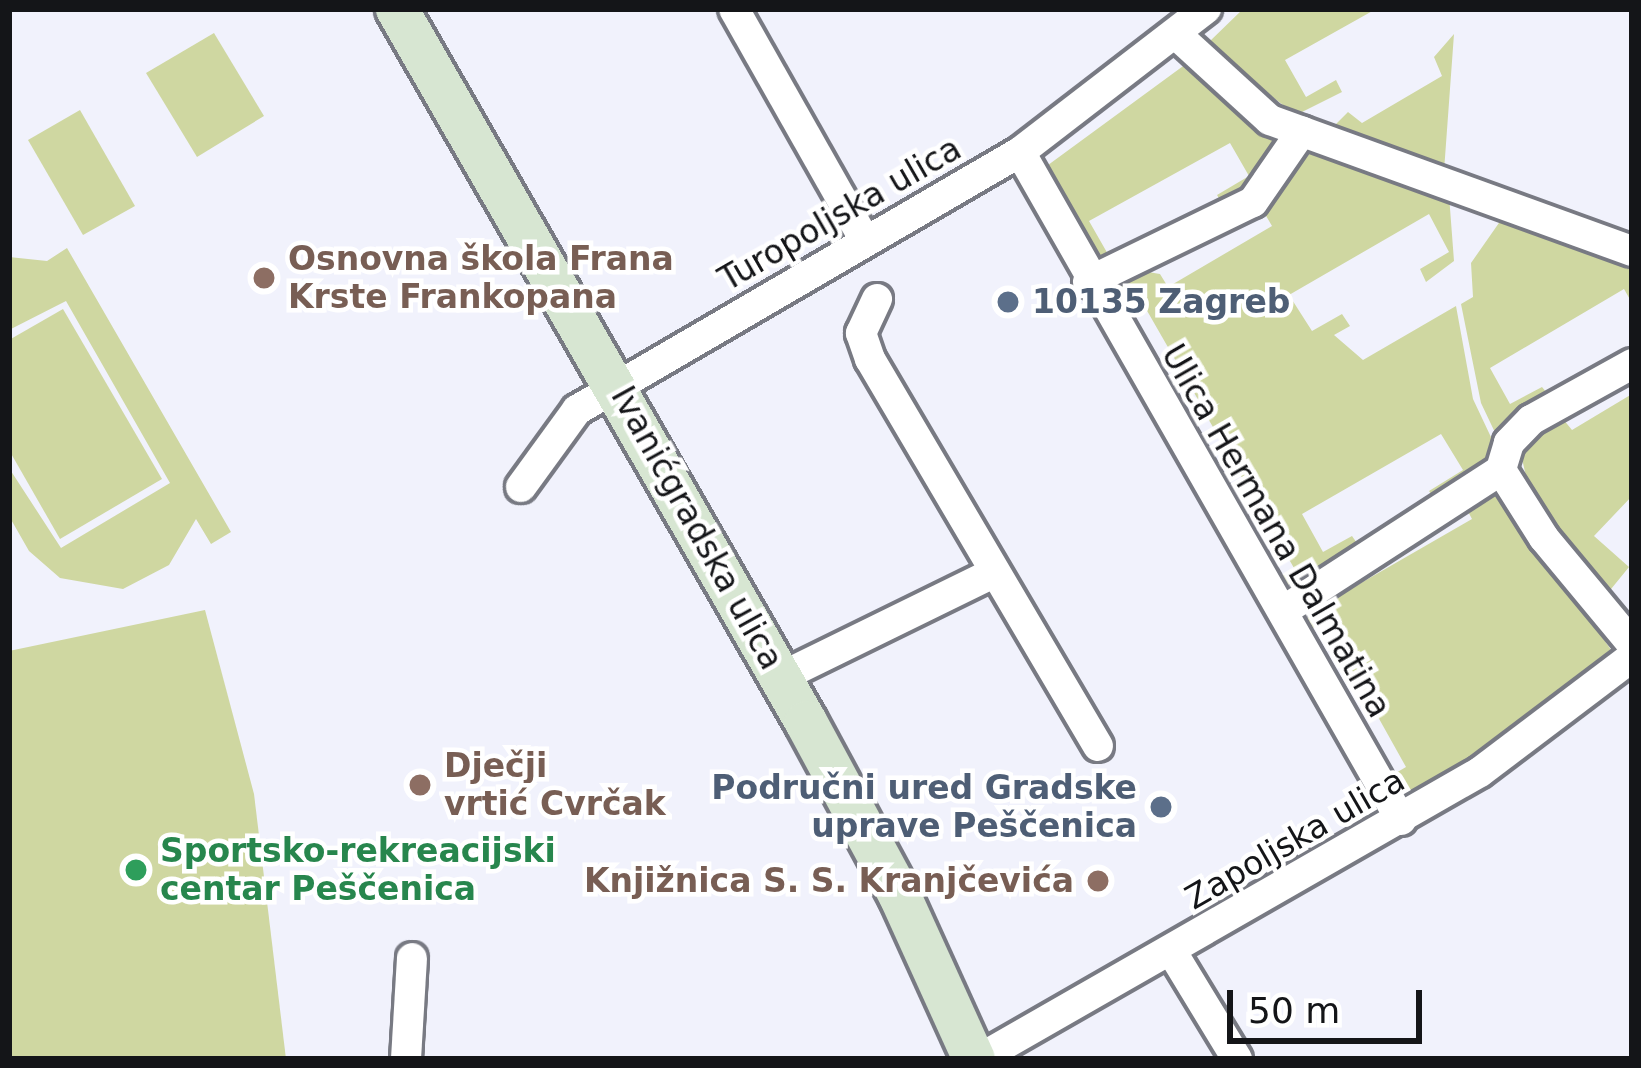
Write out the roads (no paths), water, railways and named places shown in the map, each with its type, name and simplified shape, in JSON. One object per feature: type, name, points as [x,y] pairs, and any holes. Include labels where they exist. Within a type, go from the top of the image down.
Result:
[{"type":"street","name":"Ivanićgradska ulica","points":[[397,9],[781,677],[900,896],[976,1059]]},
{"type":"street","points":[[734,9],[863,237]]},
{"type":"street","name":"Turopoljska ulica","points":[[521,487],[566,421],[617,385],[863,237],[1020,152],[1178,37],[1206,9]]},
{"type":"street","points":[[1178,37],[1243,102],[1303,131],[1632,251]]},
{"type":"street","points":[[1088,282],[1253,202],[1303,131]]},
{"type":"street","name":"Ulica Hermana Dalmatina","points":[[1020,152],[1088,282],[1283,610],[1401,820]]},
{"type":"street","points":[[877,299],[861,333],[870,359],[1098,746]]},
{"type":"street","points":[[1283,610],[1501,470],[1509,443],[1532,420],[1632,364]]},
{"type":"street","points":[[1501,470],[1544,538],[1632,644]]},
{"type":"street","points":[[781,677],[995,572]]},
{"type":"street","name":"Zapoljska ulica","points":[[976,1059],[1401,820],[1496,760],[1632,657]]},
{"type":"street","points":[[1172,952],[1237,1059]]},
{"type":"street","points":[[406,1059],[412,958]]},
{"type":"place","name":"Osnovna škola Frana Krste Frankopana","points":[[264,278]]},
{"type":"place","name":"10135 Zagreb","points":[[1008,302]]},
{"type":"place","name":"Dječji vrtić Cvrčak","points":[[420,785]]},
{"type":"place","name":"Područni ured Gradske uprave Peščenica","points":[[1161,807]]},
{"type":"place","name":"Sportsko-rekreacijski centar Peščenica","points":[[136,870]]},
{"type":"place","name":"Knjižnica S. S. Kranjčevića","points":[[1098,881]]}]
